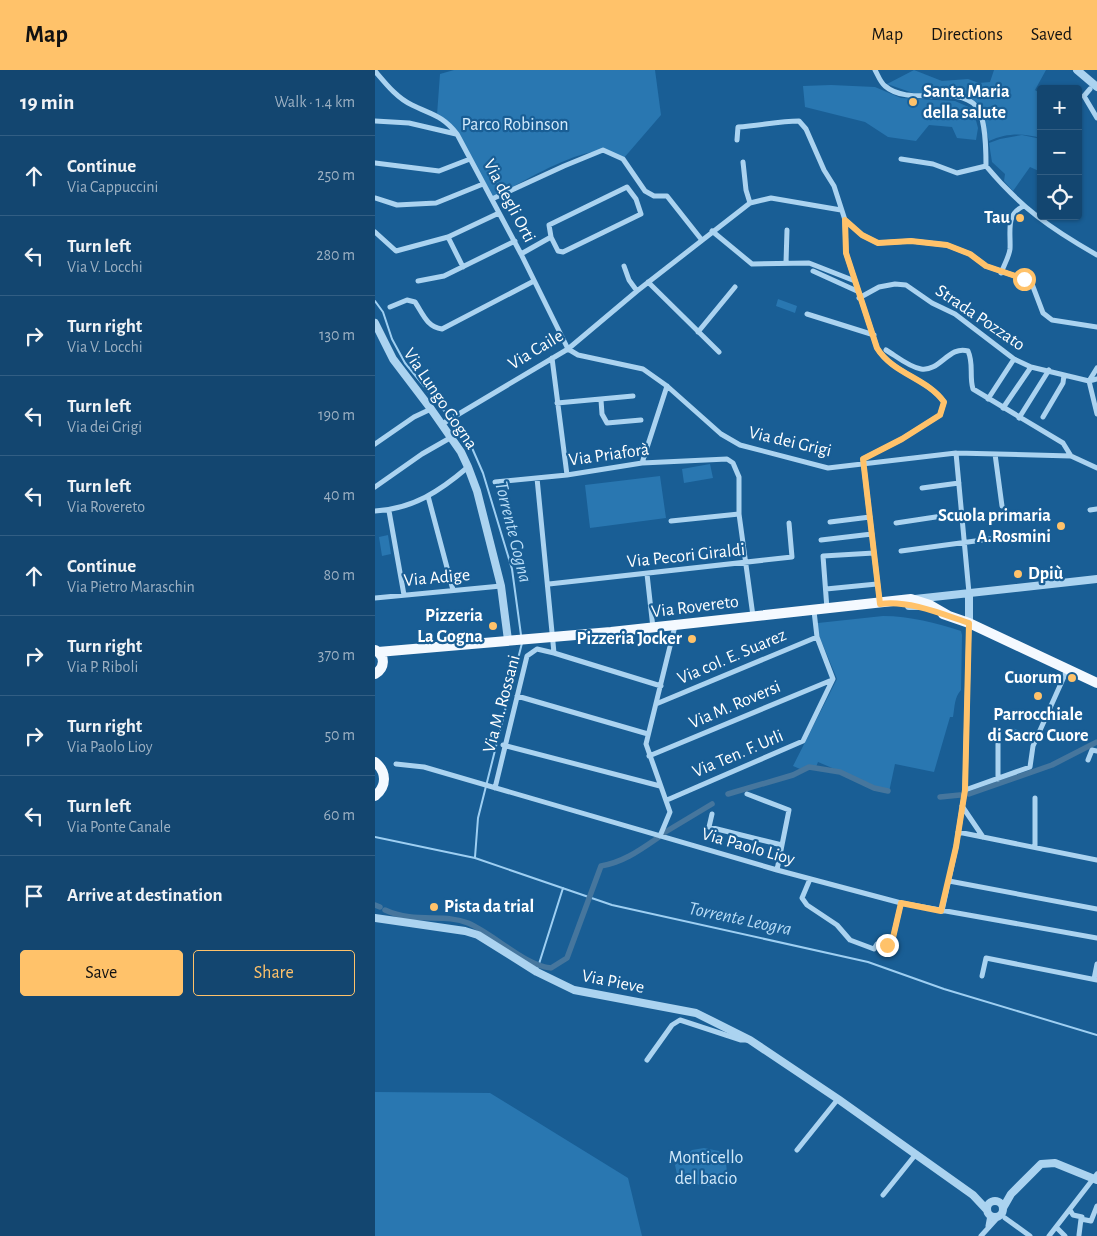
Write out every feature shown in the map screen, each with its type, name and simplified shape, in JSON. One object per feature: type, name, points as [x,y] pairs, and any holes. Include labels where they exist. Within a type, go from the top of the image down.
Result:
[{"type":"main road","points":[[908,602],[930,601],[949,616]]},
{"type":"main road","name":"Via Rovereto","points":[[377,651],[553,638],[908,602]]},
{"type":"main road","points":[[908,602],[969,623],[1097,683]]},
{"type":"main road","points":[[377,673],[390,658],[406,650]]},
{"type":"main road","points":[[377,651],[383,659],[377,673]]},
{"type":"main road","points":[[375,762],[385,778],[381,790],[375,796]]},
{"type":"street","points":[[875,70],[883,85],[894,92],[911,95],[955,96],[969,100],[977,107],[985,140],[986,166],[1001,184],[1051,229],[1097,255]]},
{"type":"street","points":[[1077,70],[1094,85],[1084,96],[1097,118]]},
{"type":"street","name":"Via degli Orti","points":[[375,72],[399,97],[448,122],[457,134],[515,241],[568,349]]},
{"type":"street","points":[[375,121],[409,123],[457,134]]},
{"type":"street","points":[[737,140],[738,127],[767,126],[778,121],[799,121],[806,129],[824,170],[834,186],[845,220],[846,253],[859,298],[881,356],[906,375],[931,388],[944,402],[940,415],[902,439],[873,452],[863,459],[877,584],[883,604]]},
{"type":"street","points":[[491,199],[603,150],[623,159],[645,191],[654,196],[667,196],[701,239]]},
{"type":"street","points":[[375,163],[439,171],[470,158]]},
{"type":"street","points":[[901,160],[933,164],[957,173],[986,166]]},
{"type":"street","points":[[743,162],[749,203]]},
{"type":"street","points":[[375,198],[397,205],[436,203],[483,184]]},
{"type":"street","points":[[627,187],[636,199],[641,214],[563,252],[558,251],[551,237],[549,225],[627,187]]},
{"type":"street","name":"Via Caile","points":[[443,423],[568,349],[701,239],[749,203],[762,198],[771,198],[841,210]]},
{"type":"street","points":[[1001,273],[1010,252],[1011,218],[1017,209],[1024,206]]},
{"type":"street","points":[[375,232],[396,251],[448,237],[499,213]]},
{"type":"street","points":[[845,220],[862,235],[878,243],[911,241],[947,245],[970,254],[986,266],[1001,273],[1024,279],[1032,284],[1043,313],[1052,320],[1097,327]]},
{"type":"street","points":[[787,230],[787,263]]},
{"type":"street","points":[[712,231],[752,264],[809,263],[855,281]]},
{"type":"street","points":[[448,237],[463,267]]},
{"type":"street","points":[[521,254],[551,237]]},
{"type":"street","points":[[418,281],[443,276],[515,241]]},
{"type":"street","points":[[624,266],[629,280],[637,291]]},
{"type":"street","points":[[813,271],[857,291]]},
{"type":"street","points":[[390,307],[407,300],[415,302],[427,322],[433,328],[442,329],[534,281]]},
{"type":"street","points":[[648,282],[719,352]]},
{"type":"street","name":"Strada Pozzato","points":[[859,298],[879,287],[895,284],[906,285],[932,303],[955,314],[1014,359],[1031,366],[1089,381]]},
{"type":"street","points":[[698,332],[735,287]]},
{"type":"street","points":[[807,314],[874,335]]},
{"type":"street","name":"Via Lungo Gogna","points":[[375,323],[393,359],[443,423],[468,467],[477,492],[501,586],[512,640]]},
{"type":"street","name":"Via dei Grigi","points":[[568,349],[578,355],[643,369],[667,386],[721,434],[740,445],[827,468],[956,453],[1071,456]]},
{"type":"street","points":[[886,350],[922,369],[931,368],[953,352],[969,351],[972,360],[970,380],[973,389],[1063,443],[1071,456],[1097,468]]},
{"type":"street","points":[[553,358],[567,475]]},
{"type":"street","points":[[989,399],[1014,359]]},
{"type":"street","points":[[1003,408],[1031,366]]},
{"type":"street","points":[[1097,368],[1089,381],[1097,414]]},
{"type":"street","points":[[1019,418],[1049,370]]},
{"type":"street","points":[[1043,417],[1063,383],[1064,375]]},
{"type":"street","points":[[1089,381],[1097,379]]},
{"type":"street","points":[[642,463],[667,386]]},
{"type":"street","points":[[557,403],[633,396]]},
{"type":"street","points":[[601,400],[602,414],[607,423],[641,420]]},
{"type":"street","points":[[375,444],[414,417],[431,408]]},
{"type":"street","points":[[375,487],[422,454],[450,438]]},
{"type":"street","points":[[941,911],[949,881],[965,790],[969,593],[956,453]]},
{"type":"street","points":[[995,454],[1002,506]]},
{"type":"street","name":"Via Priaforà","points":[[495,482],[567,475],[642,463],[727,458],[733,463],[739,477],[739,514]]},
{"type":"street","points":[[375,511],[389,511],[405,507],[428,496],[468,467]]},
{"type":"street","points":[[537,478],[549,584],[554,653]]},
{"type":"street","points":[[922,488],[959,483]]},
{"type":"street","points":[[428,496],[453,590]]},
{"type":"street","points":[[1090,510],[1097,509]]},
{"type":"street","points":[[389,511],[404,595]]},
{"type":"street","points":[[671,521],[739,514],[753,617]]},
{"type":"street","points":[[896,523],[962,514]]},
{"type":"street","points":[[830,522],[870,517]]},
{"type":"street","name":"Via Pecori Giraldi","points":[[549,584],[747,564],[792,557],[789,523]]},
{"type":"street","points":[[821,540],[872,534]]},
{"type":"street","points":[[901,551],[965,540],[1005,536]]},
{"type":"street","points":[[828,610],[823,556],[874,553]]},
{"type":"street","points":[[647,574],[653,628]]},
{"type":"street","points":[[930,601],[969,593],[1097,579]]},
{"type":"street","points":[[826,589],[877,584]]},
{"type":"street","name":"Via Adige","points":[[375,598],[501,586]]},
{"type":"street","points":[[814,612],[817,636],[833,679]]},
{"type":"street","points":[[660,836],[670,812],[646,744],[675,626]]},
{"type":"street","name":"Via col. E. Suarez","points":[[656,704],[817,636]]},
{"type":"street","name":"Via M. Rossani","points":[[492,787],[527,656],[537,649],[661,686]]},
{"type":"street","points":[[965,790],[1030,766],[1033,746],[1067,669]]},
{"type":"street","name":"Via M. Roversi","points":[[649,756],[833,679]]},
{"type":"street","name":"Via Ten. F. Urli","points":[[667,800],[803,741],[833,679]]},
{"type":"street","points":[[517,696],[648,734]]},
{"type":"street","points":[[998,740],[998,779]]},
{"type":"street","points":[[503,745],[660,786]]},
{"type":"street","points":[[1088,760],[1092,750],[1097,751]]},
{"type":"street","name":"Via Paolo Lioy","points":[[396,764],[424,767],[777,870],[901,903],[1097,938]]},
{"type":"street","points":[[747,794],[789,810],[777,870]]},
{"type":"street","points":[[1035,798],[1035,846]]},
{"type":"street","points":[[962,806],[984,837]]},
{"type":"street","points":[[711,814],[709,827],[782,845]]},
{"type":"street","points":[[958,832],[1097,860]]},
{"type":"street","points":[[810,879],[802,898],[807,905],[837,925],[849,940],[874,949],[877,944],[887,945],[892,942],[901,903]]},
{"type":"street","points":[[949,881],[1097,909]]},
{"type":"street","name":"Via Pieve","points":[[375,918],[465,931],[478,935],[537,972],[574,990],[696,1013],[750,1040],[838,1099],[973,1196],[988,1213]]},
{"type":"street","points":[[982,976],[986,958],[1095,979],[1097,964]]},
{"type":"street","name":"Via Pieve","points":[[647,1060],[672,1025],[680,1020],[741,1040],[750,1040]]},
{"type":"street","points":[[797,1150],[838,1099]]},
{"type":"street","points":[[883,1196],[916,1154]]},
{"type":"street","points":[[981,1236],[1002,1214],[1011,1194],[1038,1166],[1045,1163],[1055,1163],[1096,1178],[1049,1236]]},
{"type":"street","points":[[987,1229],[988,1213],[994,1201],[1011,1194]]},
{"type":"street","name":"Via Pieve","points":[[973,1196],[994,1201]]},
{"type":"street","points":[[994,1201],[1002,1214],[1030,1236]]},
{"type":"street","points":[[1081,1220],[1094,1222],[1097,1206]]},
{"type":"street","points":[[1070,1210],[1073,1215],[1082,1217],[1081,1236]]},
{"type":"street","points":[[988,1213],[995,1217],[1002,1214]]},
{"type":"street","points":[[1057,1227],[1065,1236]]},
{"type":"green space","name":"Parco Robinson","points":[[454,70],[655,70],[661,115],[623,159],[601,151],[575,157],[545,170],[492,199],[457,134],[437,115],[440,74]]},
{"type":"green space","points":[[914,70],[942,81],[968,79],[979,83],[990,82],[994,70],[1046,70],[1035,90],[1037,91],[1037,137],[1027,135],[1002,136],[989,141],[979,104],[969,98],[954,93],[913,93],[887,84]]},
{"type":"green space","points":[[803,86],[875,87],[901,98],[955,101],[973,109],[978,128],[976,140],[957,138],[952,127],[929,125],[916,141],[888,137],[865,122],[805,107]]},
{"type":"green space","points":[[1022,135],[1037,138],[1037,170],[1030,167],[1013,191],[1004,181],[1005,174],[992,162],[989,143]]},
{"type":"green space","points":[[778,299],[797,306],[795,313],[776,306]]},
{"type":"green space","points":[[710,464],[713,478],[684,483],[682,469]]},
{"type":"green space","points":[[660,476],[666,518],[590,528],[585,485]]},
{"type":"green space","points":[[388,535],[391,554],[382,556],[379,537]]},
{"type":"green space","points":[[883,616],[903,617],[932,623],[961,631],[962,635],[961,690],[956,699],[953,717],[950,717],[934,772],[895,764],[889,792],[818,762],[816,767],[800,769],[793,766],[837,679],[818,633],[818,623]]},
{"type":"green space","points":[[1010,727],[1028,734],[1024,743],[1007,735]]},
{"type":"green space","points":[[375,1092],[490,1093],[628,1178],[642,1236],[375,1236]]},
{"type":"green space","name":"Monticello del bacio","points":[[704,1148],[719,1151],[726,1162],[728,1185],[704,1186],[678,1179],[675,1165],[692,1150]]},
{"type":"waterway","name":"Torrente Gogna","points":[[375,301],[383,312],[392,339],[405,363],[469,441],[483,473],[512,569],[521,635]]},
{"type":"waterway","name":"Torrente Gogna","points":[[475,857],[478,818],[522,643]]},
{"type":"waterway","points":[[969,794],[1052,765],[1097,742]]},
{"type":"waterway","points":[[728,794],[793,775],[809,767],[840,772],[874,788],[888,791]]},
{"type":"waterway","points":[[940,797],[960,795]]},
{"type":"waterway","points":[[662,834],[712,804]]},
{"type":"waterway","name":"Torrente Leogra","points":[[375,837],[475,858],[612,905],[868,962],[944,989],[1097,1035]]},
{"type":"waterway","points":[[385,910],[407,917],[449,919],[468,923],[531,962],[551,968],[567,958],[601,866],[624,858],[659,837]]},
{"type":"waterway","points":[[538,967],[563,888]]},
{"type":"waterway","points":[[375,905],[380,907]]},
{"type":"place","name":"Santa Maria della salute","points":[[913,102]]},
{"type":"place","name":"Tau","points":[[1020,218]]},
{"type":"place","name":"Scuola primaria A.Rosmini","points":[[1061,526]]},
{"type":"place","name":"Dpiù","points":[[1018,574]]},
{"type":"place","name":"Pizzeria La Gogna","points":[[493,626]]},
{"type":"place","name":"Pizzeria Jocker","points":[[692,639]]},
{"type":"place","name":"Cuorum","points":[[1072,678]]},
{"type":"place","name":"Parrocchiale di Sacro Cuore","points":[[1038,696]]},
{"type":"place","name":"Pista da trial","points":[[434,907]]},
{"type":"route","points":[[887,945],[892,942],[901,903],[941,911],[949,881],[965,790],[969,623],[938,612],[909,606],[880,604],[863,459],[873,452],[902,439],[940,415],[944,402],[931,388],[906,375],[881,356],[859,298],[846,253],[845,220],[862,235],[878,243],[911,241],[947,245],[970,254],[986,266],[1001,273],[1024,279]]}]
